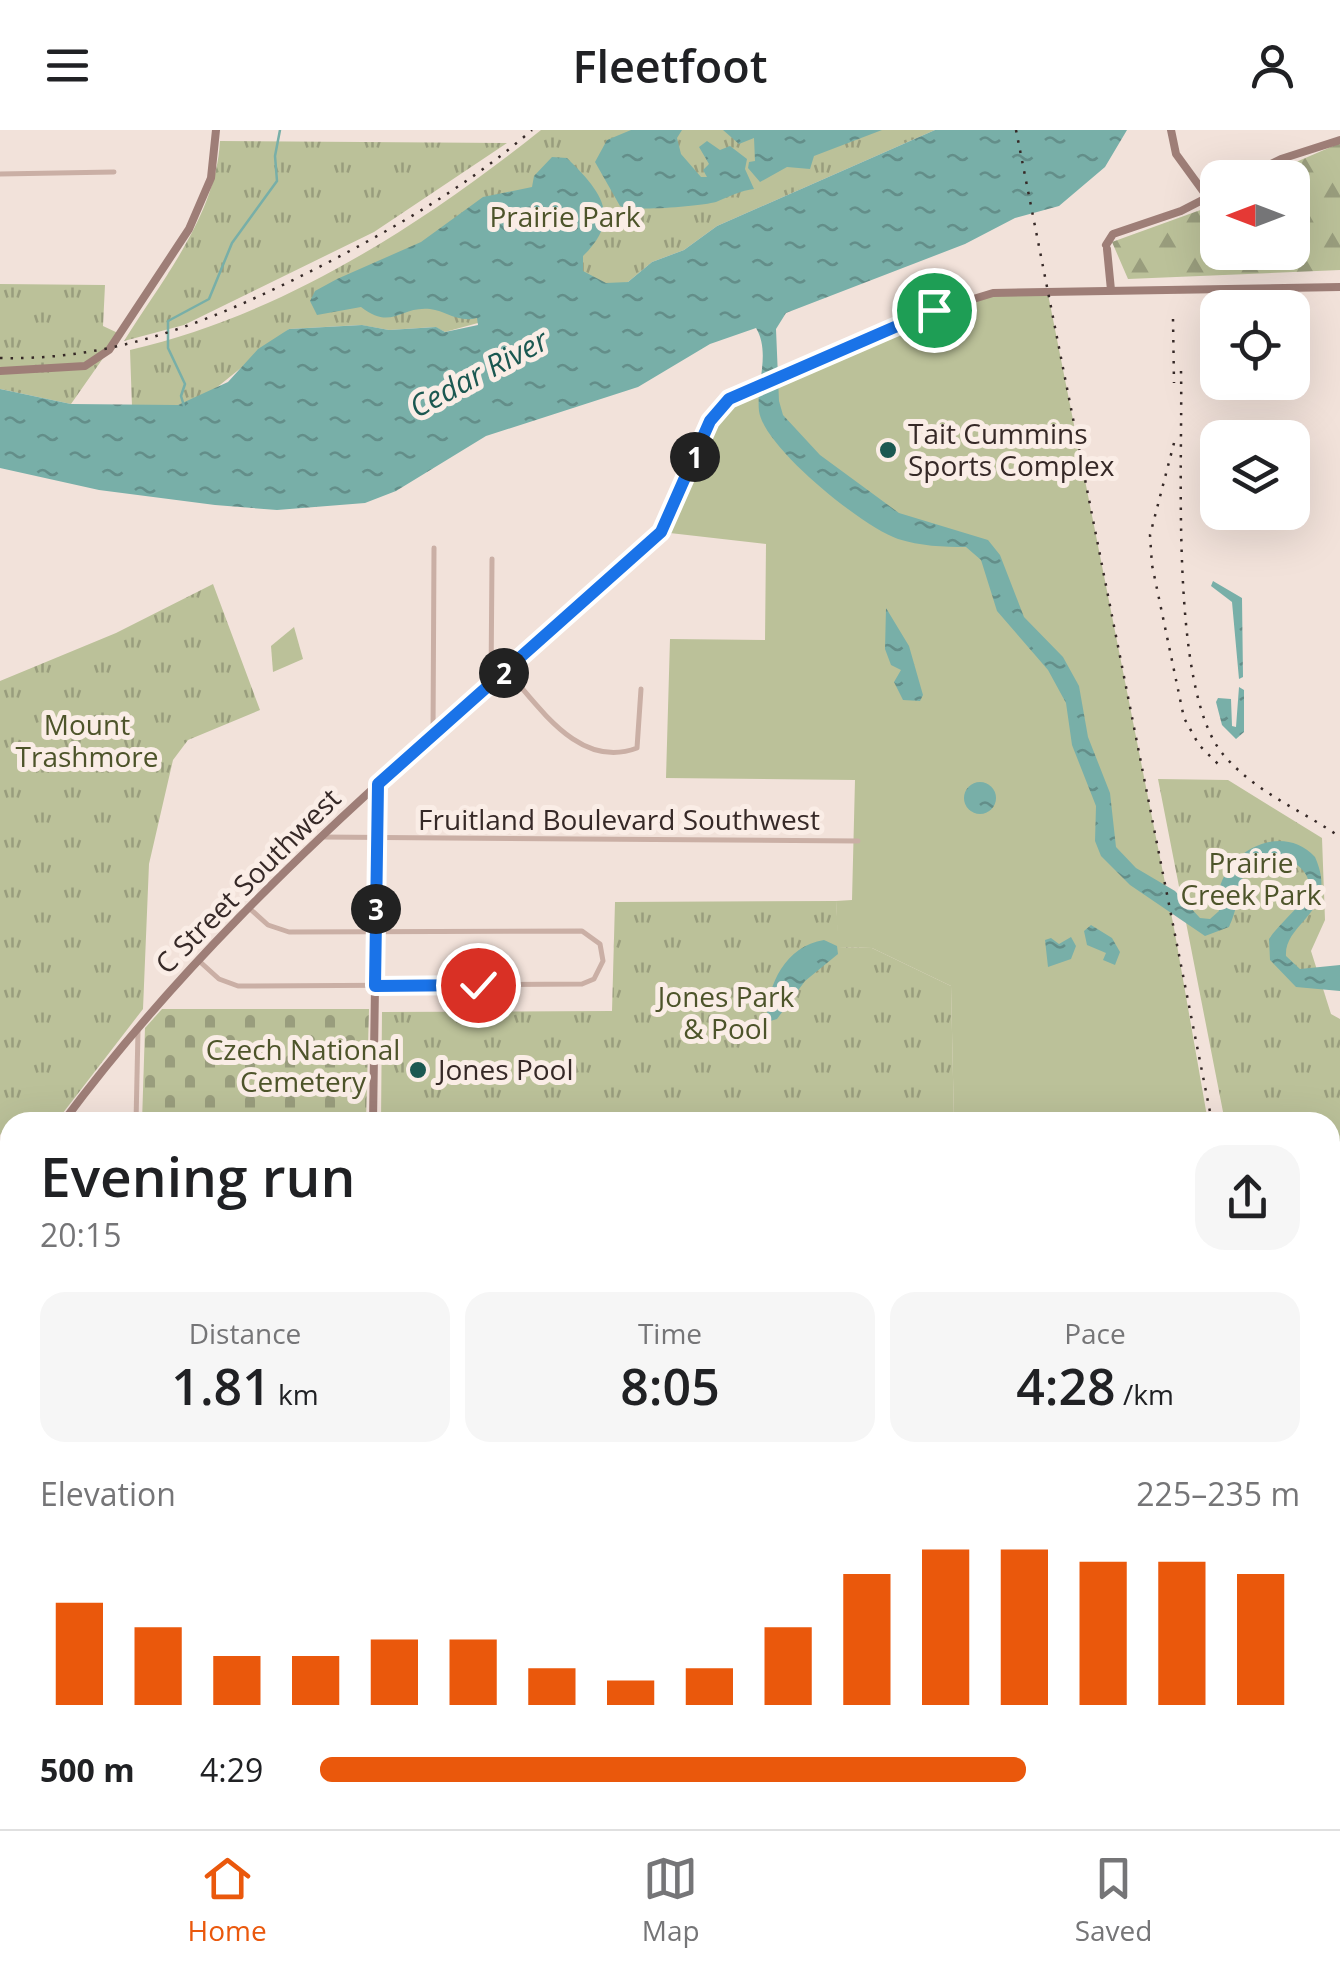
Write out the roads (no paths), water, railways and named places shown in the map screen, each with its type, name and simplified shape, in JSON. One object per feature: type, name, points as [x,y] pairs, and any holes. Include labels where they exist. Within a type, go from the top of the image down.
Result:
[{"type":"main road","points":[[0,371],[85,366],[109,350],[189,229],[212,178],[216,130]]},
{"type":"main road","points":[[1172,130],[1176,154],[1200,187]]},
{"type":"main road","points":[[1279,160],[1340,140]]},
{"type":"main road","points":[[1111,290],[1107,247],[1113,234],[1200,201]]},
{"type":"main road","name":"C Street Southwest","points":[[71,1112],[138,1025],[248,907],[378,784],[661,532],[710,421],[729,399],[921,315],[1008,290],[1340,287]]},
{"type":"main road","points":[[373,1112],[378,784]]},
{"type":"street","points":[[0,174],[114,172]]},
{"type":"street","points":[[432,735],[434,548]]},
{"type":"street","points":[[490,684],[492,559]]},
{"type":"street","points":[[506,670],[568,738],[599,750],[638,748],[641,689]]},
{"type":"street","name":"Fruitland Boulevard Southwest","points":[[321,838],[858,841]]},
{"type":"street","points":[[198,960],[219,979],[238,986],[375,986],[582,984],[594,979],[603,957],[600,944],[582,931],[284,931],[263,922],[248,907]]},
{"type":"street","points":[[136,1112],[138,1025]]},
{"type":"water","points":[[631,130],[682,130],[677,138],[681,154],[701,177],[707,177],[703,170],[709,164],[699,147],[707,141],[720,150],[730,146],[747,159],[745,169],[754,189],[697,205],[620,206],[595,162],[607,140]]},
{"type":"water","points":[[723,130],[882,130],[814,156],[810,169],[787,167],[760,182],[748,168],[749,162],[755,161],[754,138],[739,144]]},
{"type":"water","name":"Cedar River","points":[[935,130],[1127,130],[1105,167],[1059,206],[1015,218],[965,244],[786,313],[776,329],[783,415],[820,455],[899,513],[988,540],[1000,555],[1024,617],[1063,657],[1079,686],[1088,737],[1110,793],[1116,847],[1136,868],[1175,891],[1200,918],[1210,919],[1219,911],[1224,876],[1249,850],[1283,841],[1300,845],[1315,857],[1321,891],[1293,934],[1286,956],[1300,969],[1340,965],[1340,991],[1296,987],[1270,960],[1269,939],[1298,906],[1309,886],[1298,865],[1280,854],[1263,859],[1245,873],[1229,927],[1205,936],[1130,885],[1101,856],[1095,841],[1096,806],[1072,745],[1066,703],[1048,670],[997,611],[981,560],[966,547],[915,543],[882,532],[796,465],[765,427],[759,411],[763,358],[756,328],[710,344],[638,387],[486,436],[396,491],[365,503],[277,510],[215,505],[99,490],[0,468],[0,389],[71,404],[178,405],[228,382],[258,349],[289,329],[362,325],[389,330],[436,327],[445,332],[478,325],[477,318],[458,318],[430,309],[389,317],[361,307],[317,315],[310,301],[315,291],[337,279],[421,242],[483,197],[532,187],[534,176],[552,157],[567,158],[590,182],[603,206],[602,229],[583,256],[583,271],[606,283],[628,282],[652,262],[684,250],[717,226]]},
{"type":"water","points":[[1213,581],[1242,598],[1243,677],[1239,679],[1232,602],[1211,586]]},
{"type":"water","points":[[886,608],[909,646],[923,695],[920,701],[903,700],[894,682],[901,670],[891,665],[885,649]]},
{"type":"water","points":[[1239,687],[1244,690],[1244,732],[1236,739],[1222,725],[1216,702],[1218,698],[1231,699],[1232,726],[1236,727]]},
{"type":"water","points":[[980,782],[991,787],[996,798],[991,809],[980,814],[969,809],[964,798],[969,787]]},
{"type":"water","points":[[1091,925],[1112,938],[1120,952],[1115,965],[1103,960],[1106,953],[1087,945],[1084,931]]},
{"type":"water","points":[[1071,937],[1076,946],[1071,959],[1048,967],[1045,940],[1051,938],[1059,944]]},
{"type":"water","points":[[824,940],[837,946],[838,954],[805,981],[777,1019],[767,1022],[770,996],[780,970],[798,951]]},
{"type":"waterway","points":[[184,406],[181,396],[185,384],[168,348],[168,321],[209,299],[232,243],[277,181],[275,156],[280,130]]},
{"type":"railway","points":[[0,358],[87,352],[209,318],[327,263],[408,218],[459,186],[532,130]]},
{"type":"railway","points":[[1016,130],[1210,1112]]},
{"type":"railway","points":[[1173,319],[1174,383]]},
{"type":"railway","points":[[1181,371],[1182,571],[1186,627],[1205,721],[1222,753],[1248,779],[1340,837]]},
{"type":"railway","points":[[1174,443],[1150,535],[1152,565],[1184,718],[1199,745],[1218,764]]},
{"type":"place","name":"Tait Cummins Sports Complex","points":[[888,450]]},
{"type":"place","name":"Jones Pool","points":[[418,1070]]},
{"type":"park label","name":"Prairie Park","points":[[565,217]]},
{"type":"park label","name":"Mount Trashmore","points":[[87,741]]},
{"type":"park label","name":"Prairie Creek Park","points":[[1251,879]]},
{"type":"park label","name":"Jones Park & Pool","points":[[726,1013]]},
{"type":"park label","name":"Czech National Cemetery","points":[[303,1066]]}]
